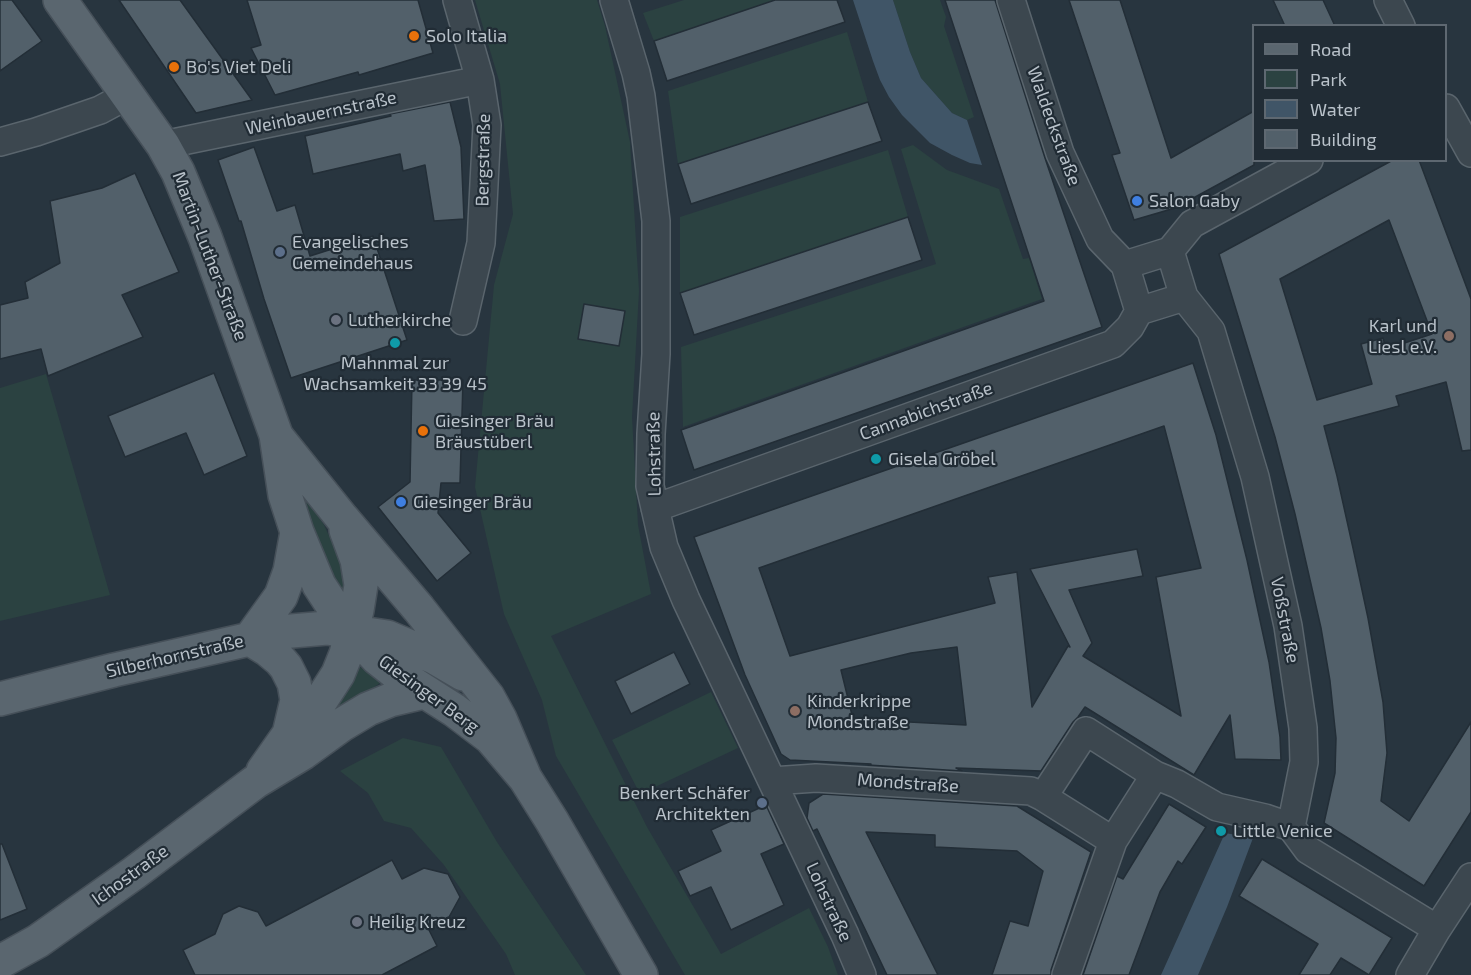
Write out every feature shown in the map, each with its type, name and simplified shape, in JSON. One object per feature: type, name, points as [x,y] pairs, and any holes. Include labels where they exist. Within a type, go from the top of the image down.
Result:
[{"type":"main road","name":"Martin-Luther-Straße","points":[[60,0],[163,145],[178,172],[206,237],[276,435],[285,495],[297,532],[319,585],[352,631]]},
{"type":"main road","name":"Martin-Luther-Straße","points":[[276,435],[419,609]]},
{"type":"main road","name":"Martin-Luther-Straße","points":[[342,518],[357,560],[361,585],[352,631]]},
{"type":"main road","points":[[290,734],[297,700],[294,683],[280,660],[250,639],[281,596],[290,571],[297,532]]},
{"type":"main road","name":"Giesinger Berg","points":[[419,609],[488,697],[525,778]]},
{"type":"main road","name":"Silberhornstraße","points":[[0,699],[250,639],[304,629],[327,628],[352,631]]},
{"type":"main road","name":"Giesinger Berg","points":[[352,631],[387,637],[434,657],[478,683]]},
{"type":"main road","name":"Giesinger Berg","points":[[352,631],[396,673],[454,710],[491,738],[525,778],[641,975]]},
{"type":"main road","name":"Ichostraße","points":[[255,782],[290,734],[327,691],[342,664],[352,631]]},
{"type":"main road","name":"Ichostraße","points":[[0,962],[38,941],[134,873],[255,782],[303,753],[343,724],[368,709],[390,700],[424,692]]},
{"type":"street","name":"Bergstraße","points":[[457,0],[480,81],[487,125],[481,243],[463,321]]},
{"type":"street","name":"Lohstraße","points":[[614,0],[641,96],[656,221],[656,354],[650,486],[666,556],[862,975]]},
{"type":"street","name":"Waldeckstraße","points":[[1011,0],[1060,153],[1100,239],[1125,266],[1139,311]]},
{"type":"street","points":[[1388,0],[1400,24]]},
{"type":"street","name":"Weinbauernstraße","points":[[163,145],[480,81]]},
{"type":"street","points":[[0,142],[100,110],[128,95]]},
{"type":"street","points":[[1447,110],[1471,153]]},
{"type":"street","points":[[1125,266],[1170,251],[1192,224],[1305,162]]},
{"type":"street","name":"Voßstraße","points":[[1170,251],[1184,297],[1212,331],[1255,477],[1288,626],[1303,728],[1304,762],[1291,826]]},
{"type":"street","points":[[1139,311],[1184,297]]},
{"type":"street","name":"Cannabichstraße","points":[[655,508],[1113,344],[1130,327],[1139,311]]},
{"type":"street","points":[[1043,797],[1086,731],[1155,775],[1177,784],[1217,807],[1291,826],[1308,850],[1437,929]]},
{"type":"street","points":[[1066,975],[1113,841],[1155,775]]},
{"type":"street","name":"Mondstraße","points":[[772,781],[816,778],[1031,791],[1113,841]]},
{"type":"street","points":[[1410,975],[1471,878]]},
{"type":"green space","points":[[475,0],[597,0],[605,26],[630,142],[639,291],[632,417],[638,525],[651,594],[551,636],[647,827],[721,954],[809,908],[828,947],[838,975],[685,975],[556,756],[542,700],[504,614],[475,487],[494,285],[513,214],[500,84]]},
{"type":"green space","points":[[684,0],[775,0],[654,41],[643,13]]},
{"type":"green space","points":[[893,0],[940,0],[946,17],[944,26],[974,117],[967,120],[952,113],[921,78]]},
{"type":"green space","points":[[847,32],[868,102],[678,164],[668,91]]},
{"type":"green space","points":[[913,145],[947,170],[999,189],[1023,259],[1029,258],[1042,299],[683,427],[681,347],[936,264],[901,149]]},
{"type":"green space","points":[[888,150],[908,217],[680,293],[680,217]]},
{"type":"green space","points":[[46,374],[110,595],[0,621],[0,388]]},
{"type":"green space","points":[[301,491],[324,525],[337,553],[344,577],[345,591],[342,594],[332,585]]},
{"type":"green space","points":[[359,666],[380,683],[341,711],[336,705]]},
{"type":"green space","points":[[711,692],[738,748],[640,794],[612,740]]},
{"type":"green space","points":[[403,738],[441,747],[497,842],[586,975],[515,975],[506,954],[444,865],[411,828],[384,821],[368,793],[340,771]]},
{"type":"water","points":[[853,0],[893,0],[921,78],[952,113],[967,120],[982,165],[970,163],[930,143],[902,115],[880,80]]},
{"type":"water","points":[[1225,833],[1253,838],[1198,975],[1161,975]]},
{"type":"building","points":[[0,0],[12,0],[42,41],[0,71]]},
{"type":"building","points":[[119,0],[180,0],[252,100],[196,113]]},
{"type":"building","points":[[247,0],[418,0],[433,53],[359,75],[358,72],[275,95],[251,48],[261,45]]},
{"type":"building","points":[[775,0],[837,0],[845,22],[667,81],[654,41]]},
{"type":"building","points":[[945,0],[995,0],[1102,327],[694,470],[681,430],[1044,301]]},
{"type":"building","points":[[1069,0],[1120,0],[1171,158],[1252,112],[1252,162],[1254,165],[1175,208],[1134,220],[1112,155],[1120,153]]},
{"type":"building","points":[[1273,0],[1323,0],[1334,24],[1284,24]]},
{"type":"building","points":[[450,102],[461,147],[464,219],[434,221],[425,165],[403,171],[400,154],[313,174],[305,136],[391,116],[390,114]]},
{"type":"building","points":[[868,102],[882,141],[691,204],[678,164]]},
{"type":"building","points":[[254,147],[277,211],[295,205],[310,256],[373,236],[407,340],[291,378],[241,221],[239,221],[218,160]]},
{"type":"building","points":[[1389,162],[1420,162],[1471,299],[1471,450],[1462,451],[1446,382],[1396,396],[1399,406],[1324,426],[1368,618],[1383,702],[1387,753],[1381,801],[1409,821],[1471,722],[1471,812],[1424,886],[1324,823],[1335,773],[1336,738],[1330,681],[1321,628],[1275,437],[1219,254]],"holes":[[[1389,220],[1432,334],[1386,349],[1383,338],[1361,344],[1372,384],[1317,400],[1280,279]]]},
{"type":"building","points":[[135,173],[179,272],[122,295],[143,337],[48,376],[41,349],[0,359],[0,305],[28,298],[25,282],[60,263],[50,201],[102,188]]},
{"type":"building","points":[[908,217],[922,260],[694,335],[680,293]]},
{"type":"building","points":[[584,304],[625,311],[619,346],[578,339]]},
{"type":"building","points":[[1193,363],[1216,435],[1247,560],[1269,662],[1280,737],[1281,760],[1235,759],[1230,715],[1194,775],[1085,707],[1041,771],[956,768],[962,771],[790,760],[781,754],[745,675],[694,537]],"holes":[[[1164,426],[1201,568],[1156,577],[1181,716],[1083,656],[1092,643],[1069,590],[1143,576],[1137,549],[1030,569],[1070,647],[1068,646],[1032,707],[1017,572],[988,577],[995,603],[790,656],[759,568]],[[957,647],[966,725],[853,719],[841,670],[911,653]]]},
{"type":"building","points":[[214,373],[247,456],[204,475],[186,433],[125,457],[108,416]]},
{"type":"building","points":[[412,380],[463,380],[460,483],[441,483],[438,513],[471,553],[437,581],[378,507],[410,482]]},
{"type":"building","points":[[674,652],[690,684],[631,714],[615,681]]},
{"type":"building","points":[[823,794],[1017,806],[1091,852],[1051,975],[992,975],[1010,921],[1028,926],[1043,871],[1017,851],[935,847],[935,835],[866,832],[938,975],[887,975],[817,829],[813,831],[807,818],[809,803]]},
{"type":"building","points":[[1169,804],[1206,827],[1182,864],[1178,861],[1160,892],[1129,975],[1083,975],[1117,876],[1123,879]]},
{"type":"building","points":[[766,805],[784,844],[761,854],[784,905],[731,930],[711,887],[690,896],[678,871],[721,851],[711,830]]},
{"type":"building","points":[[0,844],[2,844],[27,909],[0,920]]},
{"type":"building","points":[[1262,859],[1392,938],[1369,975],[1341,958],[1330,975],[1299,975],[1318,944],[1239,896]]},
{"type":"building","name":"Heilig Kreuz","points":[[392,860],[402,879],[424,868],[448,874],[460,897],[449,917],[428,928],[437,946],[382,975],[195,975],[183,950],[215,934],[223,914],[239,906],[258,912],[266,926]]},
{"type":"place","name":"Solo Italia","points":[[414,36]]},
{"type":"place","name":"Bo's Viet Deli","points":[[174,67]]},
{"type":"place","name":"Salon Gaby","points":[[1137,201]]},
{"type":"place","name":"Evangelisches Gemeindehaus","points":[[280,252]]},
{"type":"place","name":"Lutherkirche","points":[[336,320]]},
{"type":"place","name":"Karl und Liesl e.V.","points":[[1449,336]]},
{"type":"place","name":"Mahnmal zur Wachsamkeit 33 39 45","points":[[395,343]]},
{"type":"place","name":"Giesinger Bräu Bräustüberl","points":[[423,431]]},
{"type":"place","name":"Gisela Gröbel","points":[[876,459]]},
{"type":"place","name":"Giesinger Bräu","points":[[401,502]]},
{"type":"place","name":"Kinderkrippe Mondstraße","points":[[795,711]]},
{"type":"place","name":"Benkert Schäfer Architekten","points":[[762,803]]},
{"type":"place","name":"Little Venice","points":[[1221,831]]},
{"type":"place","name":"Heilig Kreuz","points":[[357,922]]}]
